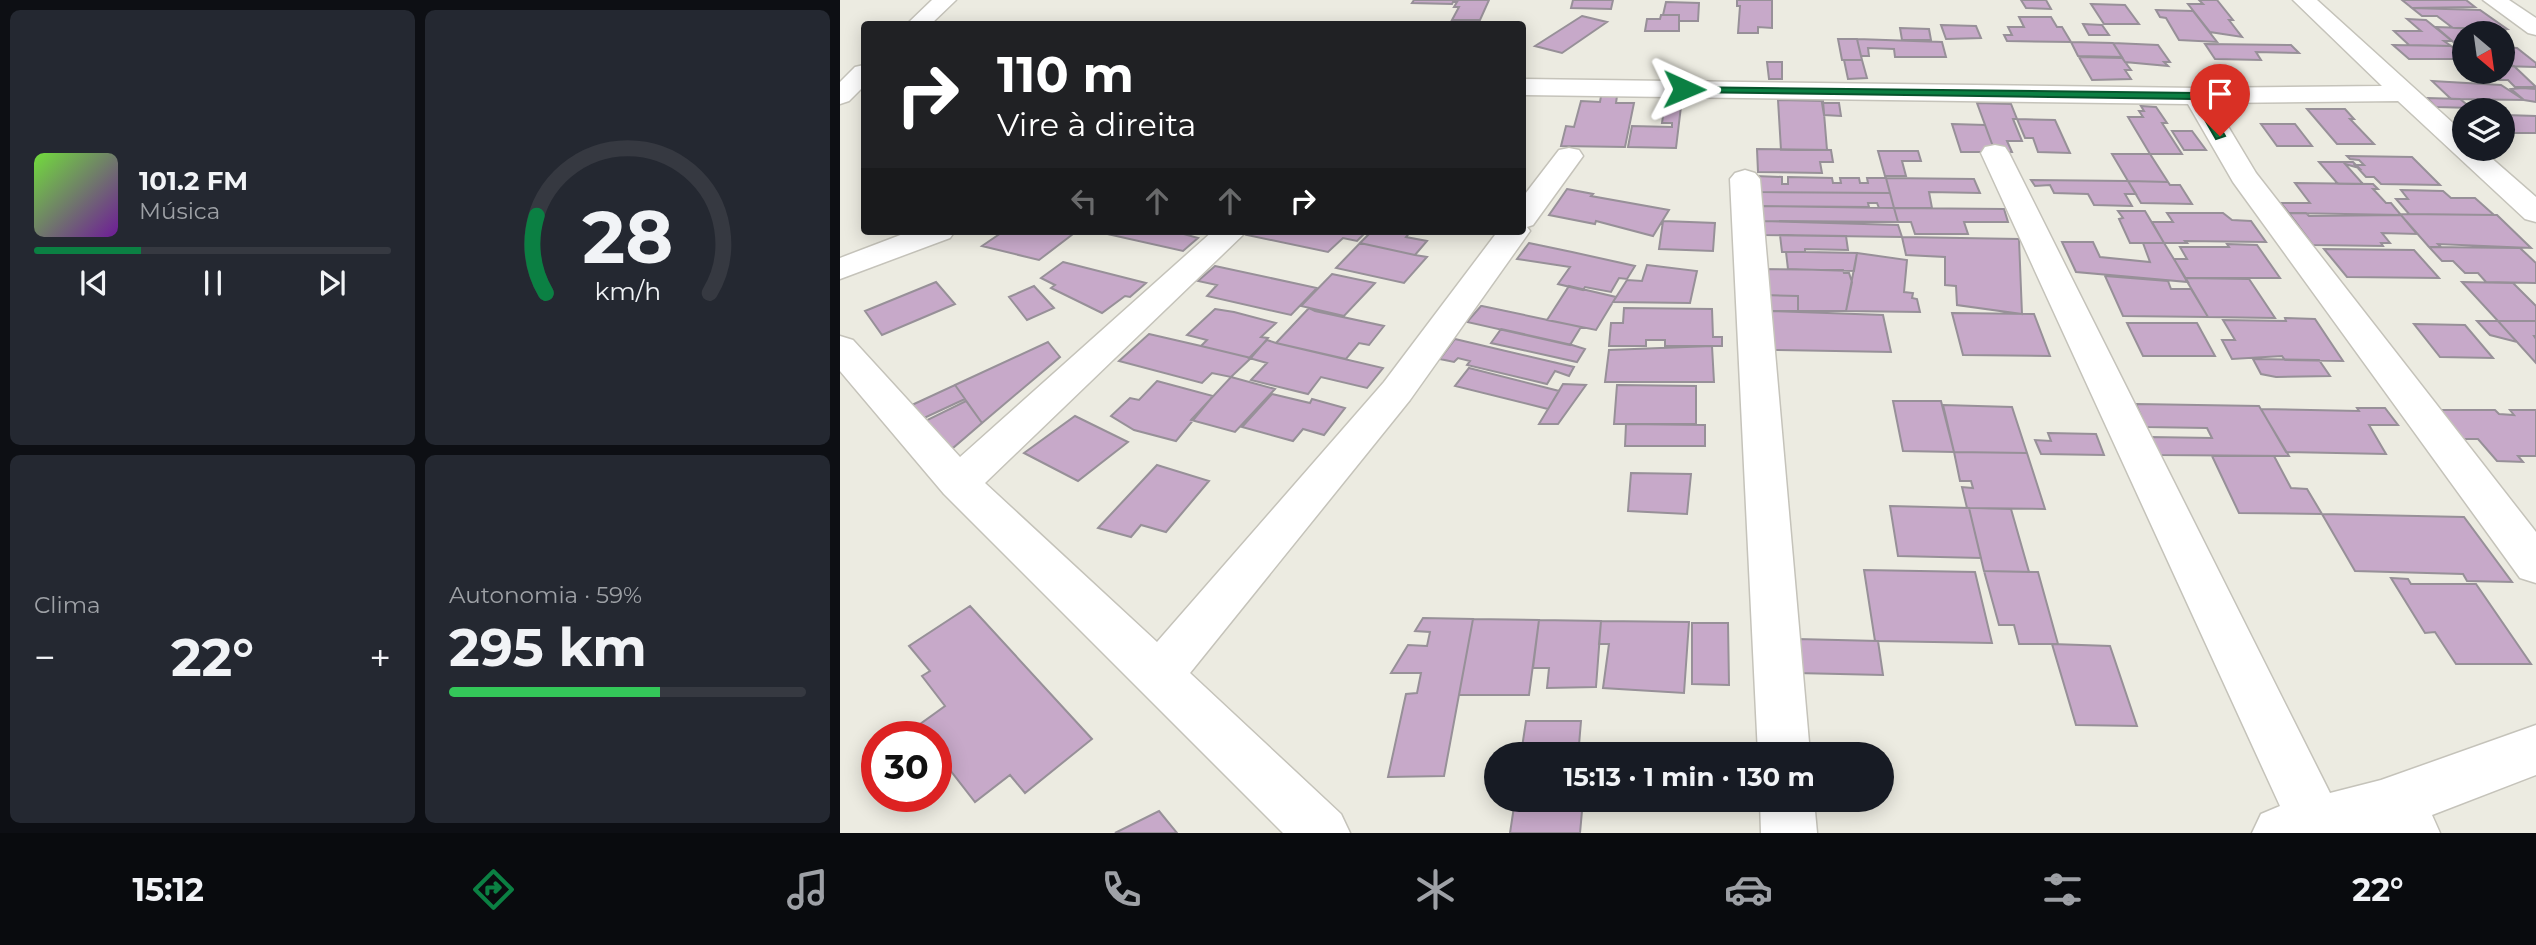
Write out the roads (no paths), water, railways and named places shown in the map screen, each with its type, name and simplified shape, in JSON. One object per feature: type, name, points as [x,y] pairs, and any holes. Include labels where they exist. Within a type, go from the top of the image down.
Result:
[{"type":"street","points":[[921,21],[945,0]]},
{"type":"street","points":[[2304,0],[2452,137]]},
{"type":"street","points":[[2494,0],[2536,29]]},
{"type":"street","points":[[1526,87],[2197,96],[2403,93]]},
{"type":"street","points":[[2197,96],[2243,176],[2536,565]]},
{"type":"street","points":[[1995,153],[2298,828],[2396,820],[2536,750]]},
{"type":"street","points":[[1526,214],[1569,156]]},
{"type":"street","points":[[2478,161],[2536,213]]},
{"type":"street","points":[[1745,179],[1783,742]]},
{"type":"street","points":[[840,269],[929,235]]},
{"type":"street","points":[[960,483],[1227,235]]},
{"type":"street","points":[[1158,676],[1397,391],[1511,235]]},
{"type":"street","points":[[840,348],[960,483],[1322,833]]},
{"type":"street","points":[[1788,812],[1789,833]]}]
